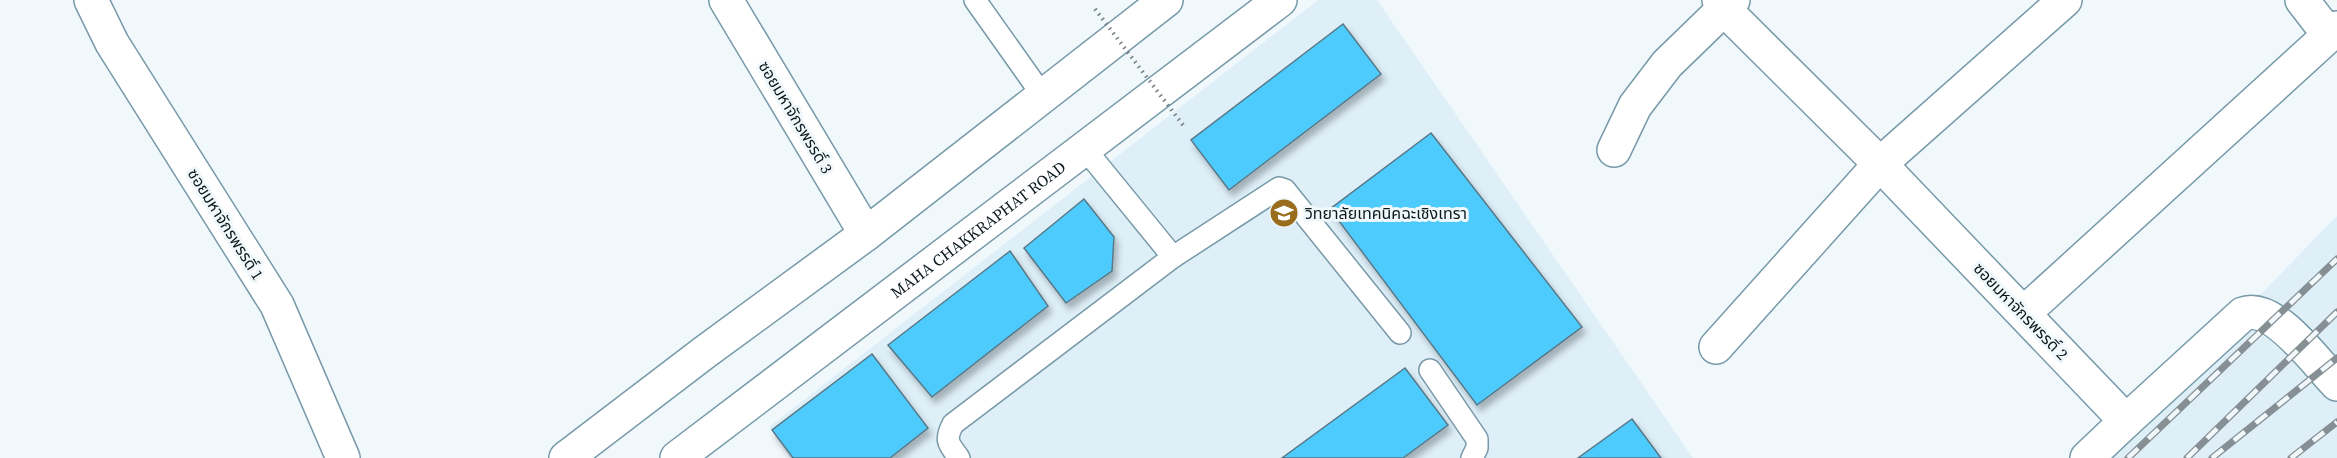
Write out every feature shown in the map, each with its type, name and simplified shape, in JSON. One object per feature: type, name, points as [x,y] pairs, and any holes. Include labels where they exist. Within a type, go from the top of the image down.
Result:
[{"type":"street","name":"ซอยมหาจักรพรรดิ์ 1","points":[[91,0],[112,43],[277,305],[342,458]]},
{"type":"street","name":"ซอยมหาจักรพรรดิ์ 3","points":[[726,0],[866,234]]},
{"type":"street","points":[[566,458],[866,234],[1166,0]]},
{"type":"street","name":"MAHA CHAKKRAPHAT ROAD","points":[[676,458],[1280,0]]},
{"type":"street","points":[[1716,347],[1880,164],[2065,0]]},
{"type":"street","points":[[2024,313],[2333,31],[2302,0]]},
{"type":"street","points":[[1614,150],[1635,106],[1667,64],[1725,3]]},
{"type":"street","name":"ซอยมหาจักรพรรดิ์ 2","points":[[1725,3],[2126,421]]},
{"type":"street","points":[[2087,458],[2242,314],[2249,311],[2274,319],[2337,384]]},
{"type":"lane","points":[[975,0],[1043,96]]},
{"type":"lane","points":[[1085,149],[1173,257]]},
{"type":"lane","points":[[960,458],[948,443],[948,434],[953,424],[1173,257],[1279,188],[1285,190],[1400,333]]},
{"type":"lane","points":[[1430,370],[1477,439],[1477,448],[1472,458]]},
{"type":"path","points":[[1095,9],[1183,124]]},
{"type":"shaded area","name":"วิทยาลัยเทคนิคฉะเชิงเทรา","points":[[1318,0],[1377,0],[1693,458],[790,458],[769,427]]},
{"type":"shaded area","points":[[2337,216],[2337,458],[2101,458]]},
{"type":"building","points":[[1343,24],[1381,74],[1229,190],[1191,140]]},
{"type":"building","points":[[1431,133],[1582,327],[1477,405],[1330,209]]},
{"type":"building","points":[[1084,199],[1114,237],[1112,271],[1066,303],[1024,248]]},
{"type":"building","points":[[1010,251],[1048,306],[932,397],[888,345]]},
{"type":"building","points":[[872,354],[928,428],[890,458],[793,458],[772,430]]},
{"type":"building","points":[[1405,368],[1448,425],[1403,458],[1282,458]]},
{"type":"building","points":[[1632,419],[1661,458],[1578,458]]},
{"type":"railway","points":[[2128,458],[2337,259]]},
{"type":"railway","points":[[2187,458],[2337,312]]},
{"type":"railway","points":[[2212,458],[2337,358]]},
{"type":"railway","points":[[2291,458],[2337,422]]},
{"type":"place","name":"วิทยาลัยเทคนิคฉะเชิงเทรา","points":[[1284,213]]}]
